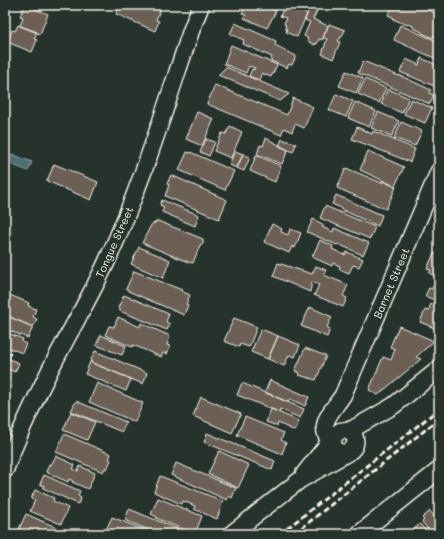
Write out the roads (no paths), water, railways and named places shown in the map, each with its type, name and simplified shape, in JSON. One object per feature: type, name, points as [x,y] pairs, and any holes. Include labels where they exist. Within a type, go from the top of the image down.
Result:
[{"type":"street","name":"Tongue Street","points":[[5,470],[30,411],[107,261],[129,210],[201,5]]},
{"type":"street","name":"Barnet Street","points":[[343,395],[343,441],[325,436],[327,421],[343,395],[439,171]]},
{"type":"street","points":[[231,534],[300,480],[343,441],[393,406],[439,369]]},
{"type":"street","points":[[300,480],[343,441]]},
{"type":"street","points":[[359,534],[439,470]]},
{"type":"water","points":[[12,154],[32,162],[28,171],[8,163]]},
{"type":"railway","points":[[280,534],[439,409]]},
{"type":"railway","points":[[294,534],[439,419]]}]
